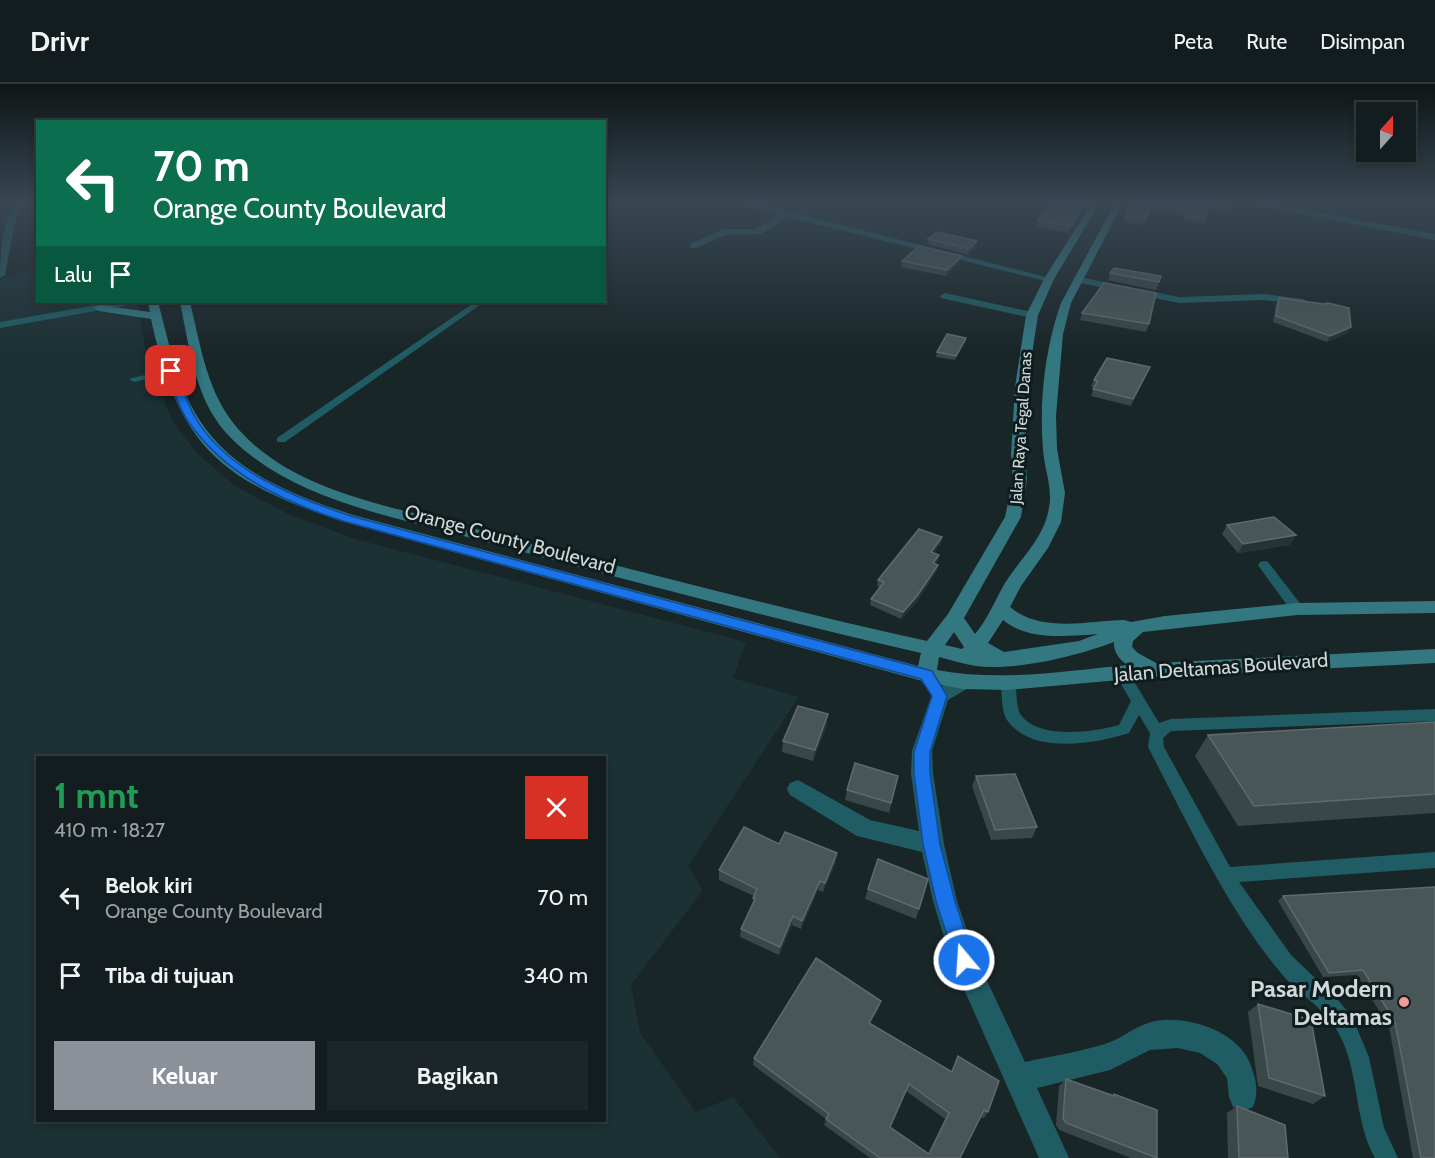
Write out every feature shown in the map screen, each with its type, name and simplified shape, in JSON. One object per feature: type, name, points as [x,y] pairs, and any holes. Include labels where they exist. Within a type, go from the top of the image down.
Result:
[{"type":"main road","name":"Jalan Raya Tegal Danas","points":[[963,682],[973,654],[1001,608],[1004,598],[1027,568],[1047,536],[1057,510],[1058,494],[1049,433],[1050,399],[1060,320],[1049,279],[1066,251]]},
{"type":"main road","name":"Jalan Raya Tegal Danas","points":[[931,650],[955,618],[1013,517],[1020,479],[1018,426],[1032,315],[1079,280],[1093,251]]},
{"type":"main road","name":"Orange County Boulevard","points":[[185,303],[199,364],[216,409],[243,443],[275,468],[314,488],[370,507],[798,618],[931,650],[973,654]]},
{"type":"main road","points":[[99,308],[154,309]]},
{"type":"main road","name":"Orange County Boulevard","points":[[154,309],[171,371],[191,419],[219,452],[264,485],[308,505],[347,518],[926,675],[963,682]]},
{"type":"main road","points":[[1001,608],[1008,617],[1033,627],[1138,626]]},
{"type":"main road","name":"Jalan Deltamas Boulevard","points":[[1002,659],[1081,647],[1138,626],[1297,609],[1435,608]]},
{"type":"main road","points":[[955,618],[971,643],[973,654],[1002,659],[1052,679]]},
{"type":"main road","points":[[1138,626],[1124,639],[1123,648],[1131,658],[1153,670]]},
{"type":"main road","points":[[926,675],[931,650]]},
{"type":"main road","name":"Jalan Deltamas Boulevard","points":[[963,682],[1008,683],[1121,672],[1435,656]]},
{"type":"street","points":[[937,251],[1049,279]]},
{"type":"street","points":[[0,275],[2,263]]},
{"type":"street","points":[[1079,280],[1179,300],[1264,297],[1311,303]]},
{"type":"street","points":[[945,296],[1032,315]]},
{"type":"street","points":[[0,318],[77,303]]},
{"type":"street","points":[[0,325],[124,303]]},
{"type":"street","points":[[926,675],[940,696]]},
{"type":"street","points":[[963,682],[940,696],[922,752],[922,773],[932,844],[945,901],[964,960],[1019,1078],[1050,1156]]},
{"type":"street","points":[[798,789],[866,829],[932,844]]},
{"type":"street","points":[[1019,1078],[1077,1066],[1112,1055],[1152,1035],[1168,1033],[1206,1042],[1231,1058],[1240,1074],[1243,1097]]},
{"type":"lane","points":[[281,440],[479,303]]},
{"type":"lane","points":[[134,379],[199,364]]},
{"type":"lane","points":[[1264,565],[1297,609]]},
{"type":"lane","points":[[1121,672],[1157,732],[1156,747],[1225,874],[1285,964],[1327,1002],[1344,1023],[1354,1043],[1365,1078],[1374,1131],[1387,1158]]},
{"type":"lane","name":"Jalan Deltamas Boulevard","points":[[1008,683],[1013,716],[1024,727],[1055,739],[1104,735],[1124,729],[1138,701]]},
{"type":"lane","points":[[1157,732],[1162,727],[1171,725],[1435,715]]},
{"type":"lane","points":[[1225,874],[1435,860]]},
{"type":"shaded area","points":[[36,268],[36,303],[137,303],[147,359],[173,422],[197,453],[235,486],[288,514],[355,539],[746,642],[733,678],[799,697],[688,866],[703,890],[631,985],[640,1033],[696,1112],[733,1097],[780,1158],[0,1158],[0,280]]},
{"type":"building","points":[[913,251],[941,251],[962,256],[947,270],[902,261]]},
{"type":"building","points":[[1114,268],[1161,276],[1159,282],[1110,273]]},
{"type":"building","points":[[1104,283],[1156,293],[1149,324],[1082,313]]},
{"type":"building","points":[[1279,298],[1328,303],[1349,308],[1351,327],[1330,336],[1276,316]]},
{"type":"building","points":[[947,334],[966,338],[956,356],[937,352]]},
{"type":"building","points":[[1107,358],[1150,367],[1133,399],[1093,389],[1098,381],[1094,380]]},
{"type":"building","points":[[1274,517],[1296,535],[1243,544],[1227,525]]},
{"type":"building","points":[[919,529],[942,537],[931,552],[939,555],[933,563],[938,565],[917,596],[903,612],[871,599],[884,582],[878,580]]},
{"type":"building","points":[[798,706],[828,714],[815,750],[783,741]]},
{"type":"building","points":[[1435,722],[1435,794],[1254,806],[1208,735]]},
{"type":"building","points":[[855,763],[898,776],[891,803],[847,790]]},
{"type":"building","points":[[1015,774],[1037,827],[995,830],[976,776]]},
{"type":"building","points":[[744,827],[779,844],[785,832],[837,853],[825,883],[820,881],[802,921],[793,916],[780,947],[741,929],[755,899],[753,898],[757,889],[719,870]]},
{"type":"building","points":[[878,859],[928,879],[919,909],[868,889]]},
{"type":"building","name":"Pasar Modern Deltamas","points":[[1435,887],[1435,1158],[1421,1158],[1395,1022],[1363,970],[1329,973],[1283,896]]},
{"type":"building","points":[[816,958],[881,1001],[869,1023],[952,1072],[958,1056],[999,1081],[988,1112],[984,1110],[960,1158],[880,1158],[826,1119],[829,1114],[754,1058]],"holes":[[[909,1084],[949,1113],[929,1154],[890,1127]]]},
{"type":"building","points":[[1258,1004],[1311,1020],[1325,1096],[1269,1078]]},
{"type":"building","points":[[1066,1079],[1157,1110],[1157,1158],[1066,1123],[1063,1118]]},
{"type":"building","points":[[1237,1106],[1285,1125],[1288,1158],[1239,1158]]},
{"type":"place","name":"Pasar Modern Deltamas","points":[[1404,1002]]},
{"type":"route","points":[[171,371],[191,419],[219,452],[239,469],[264,485],[308,505],[347,518],[926,675],[940,696],[922,752],[922,773],[932,844],[945,901],[964,960]]}]
